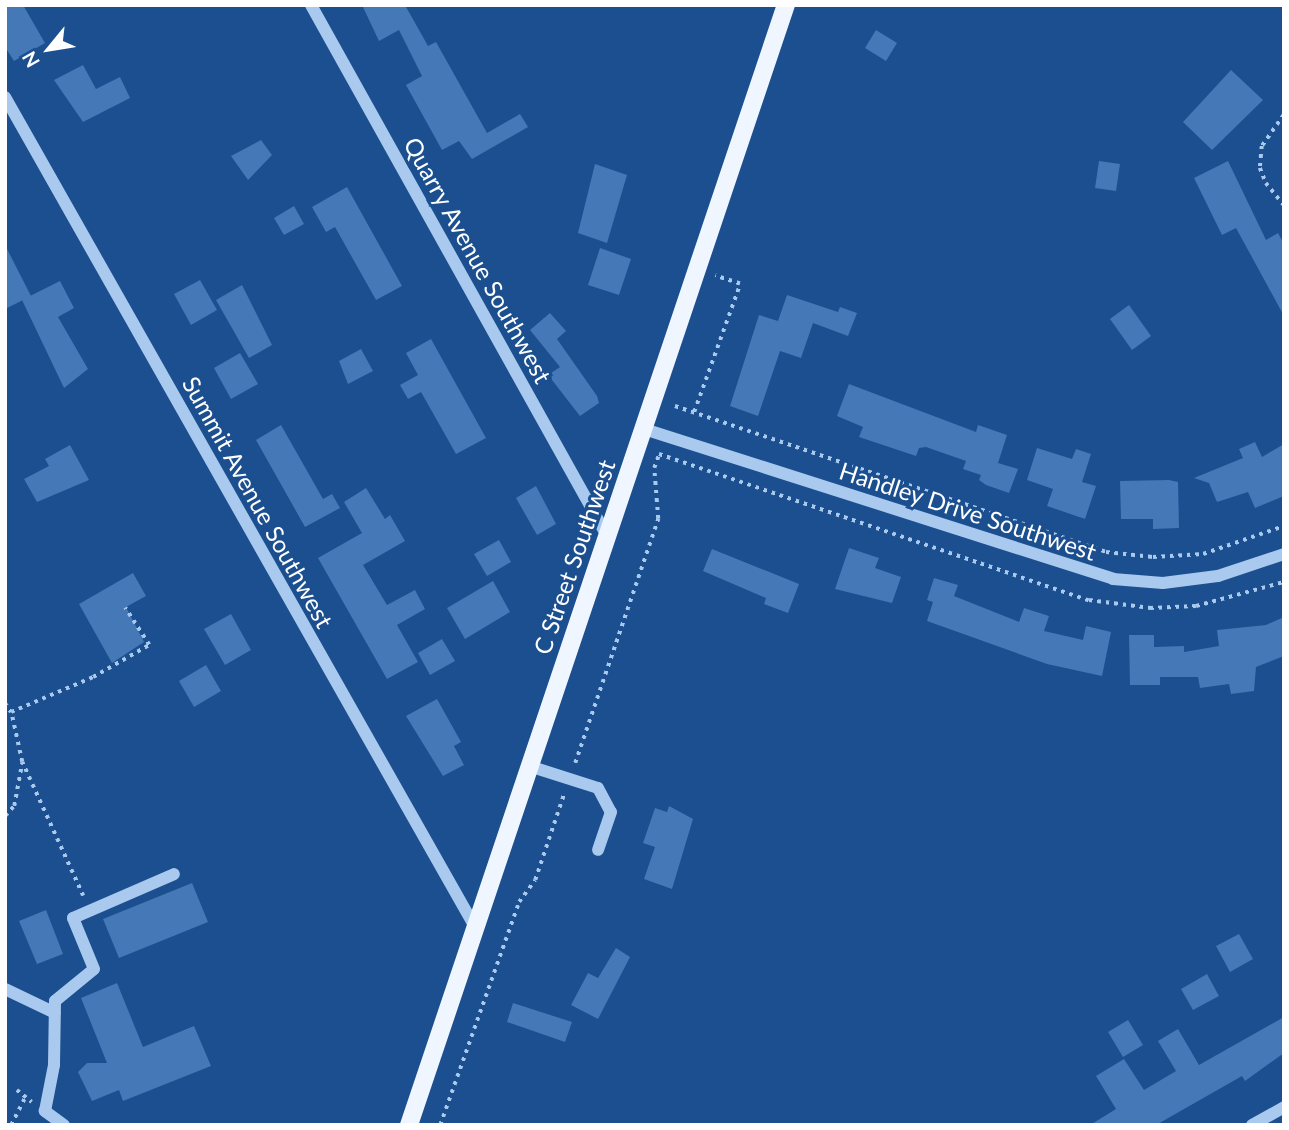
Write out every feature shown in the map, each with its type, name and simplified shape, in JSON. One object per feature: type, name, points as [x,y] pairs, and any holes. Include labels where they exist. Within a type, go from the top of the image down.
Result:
[{"type":"main road","name":"C Street Southwest","points":[[410,1125],[786,5]]},
{"type":"street","name":"Quarry Avenue Southwest","points":[[311,5],[607,536]]},
{"type":"street","name":"Summit Avenue Southwest","points":[[5,97],[475,927]]},
{"type":"street","name":"Handley Drive Southwest","points":[[644,429],[1113,579],[1163,583],[1218,576],[1284,554]]},
{"type":"street","points":[[529,766],[598,788],[609,801],[611,812],[598,849]]},
{"type":"street","points":[[38,1125],[45,1111],[54,1065],[55,1001],[94,969],[73,918],[174,874]]},
{"type":"street","points":[[5,989],[55,1013]]},
{"type":"street","points":[[1252,1125],[1284,1107]]},
{"type":"street","points":[[45,1111],[64,1125]]},
{"type":"path","points":[[1284,115],[1262,146],[1260,168],[1284,205]]},
{"type":"path","points":[[694,412],[740,284],[697,271]]},
{"type":"path","points":[[675,406],[1106,552],[1153,557],[1203,554],[1284,526]]},
{"type":"path","points":[[440,1125],[519,902],[535,880],[658,519],[654,468],[659,454],[1089,600],[1150,608],[1196,606],[1284,582]]},
{"type":"path","points":[[11,712],[93,677],[149,645],[125,608]]},
{"type":"path","points":[[5,703],[11,712],[22,762],[90,911]]},
{"type":"path","points":[[5,816],[13,806],[22,762]]},
{"type":"path","points":[[11,1125],[24,1097]]},
{"type":"building","points":[[5,5],[23,5],[45,43],[14,61],[5,47]]},
{"type":"building","points":[[362,5],[405,5],[428,46],[436,42],[487,133],[520,114],[528,127],[472,159],[459,141],[442,150],[406,85],[422,76],[399,30],[379,41]]},
{"type":"building","points":[[876,30],[897,43],[886,61],[865,48]]},
{"type":"building","points":[[83,65],[96,89],[120,77],[130,98],[83,122],[54,80]]},
{"type":"building","points":[[1231,70],[1263,100],[1212,150],[1183,122]]},
{"type":"building","points":[[261,140],[272,155],[248,180],[231,156]]},
{"type":"building","points":[[1099,161],[1120,164],[1116,191],[1095,188]]},
{"type":"building","points":[[1228,161],[1266,240],[1278,233],[1284,244],[1284,316],[1236,228],[1222,235],[1194,178]]},
{"type":"building","points":[[595,164],[627,175],[607,243],[578,233]]},
{"type":"building","points":[[347,187],[402,286],[376,300],[335,227],[326,232],[312,207]]},
{"type":"building","points":[[294,206],[304,224],[284,235],[274,218]]},
{"type":"building","points":[[5,245],[31,296],[5,309]]},
{"type":"building","points":[[600,248],[631,259],[619,295],[588,285]]},
{"type":"building","points":[[200,280],[217,310],[191,325],[174,294]]},
{"type":"building","points":[[60,281],[74,308],[58,317],[88,369],[64,388],[22,300]]},
{"type":"building","points":[[242,285],[272,345],[249,358],[216,300]]},
{"type":"building","points":[[787,295],[838,312],[840,307],[857,313],[848,336],[813,323],[801,358],[780,351],[758,416],[730,406],[759,315],[778,321]]},
{"type":"building","points":[[1129,305],[1151,336],[1132,350],[1110,319]]},
{"type":"building","points":[[550,313],[566,331],[557,339],[597,396],[599,403],[580,416],[552,380],[551,373],[560,367],[530,330]]},
{"type":"building","points":[[431,339],[486,438],[456,454],[421,392],[408,399],[400,385],[418,375],[406,353]]},
{"type":"building","points":[[361,349],[373,371],[348,384],[339,361]]},
{"type":"building","points":[[240,353],[258,384],[231,399],[214,368]]},
{"type":"building","points":[[849,384],[976,432],[978,425],[1007,435],[998,463],[1018,469],[1009,493],[986,485],[979,480],[981,475],[963,469],[966,461],[926,447],[919,448],[916,456],[859,437],[863,427],[837,416]]},
{"type":"building","points":[[281,425],[323,499],[332,494],[340,508],[305,527],[256,440]]},
{"type":"building","points":[[1255,442],[1262,457],[1284,444],[1284,496],[1255,508],[1248,492],[1217,502],[1209,483],[1194,478],[1243,458],[1239,449]]},
{"type":"building","points":[[70,445],[89,480],[37,502],[24,479],[49,466],[45,459]]},
{"type":"building","points":[[1037,448],[1072,459],[1076,449],[1091,454],[1082,482],[1096,486],[1085,519],[1047,506],[1053,489],[1027,480]]},
{"type":"building","points":[[1120,481],[1178,482],[1179,528],[1153,529],[1153,519],[1121,519]]},
{"type":"building","points":[[536,486],[556,524],[537,535],[516,498]]},
{"type":"building","points":[[366,488],[385,519],[390,515],[405,541],[363,565],[387,605],[415,590],[425,609],[397,625],[418,662],[387,679],[318,558],[362,533],[344,502]]},
{"type":"building","points":[[499,540],[511,562],[487,576],[474,554]]},
{"type":"building","points":[[849,548],[879,558],[875,568],[901,577],[892,603],[835,589]]},
{"type":"building","points":[[712,549],[799,584],[788,613],[764,604],[766,598],[703,571]]},
{"type":"building","points":[[133,573],[146,596],[126,607],[144,642],[112,663],[79,604]]},
{"type":"building","points":[[934,578],[958,585],[954,596],[1019,622],[1024,608],[1049,616],[1044,631],[1083,640],[1086,626],[1111,632],[1102,676],[1047,664],[927,621],[933,602],[927,600]]},
{"type":"building","points":[[493,581],[510,612],[465,639],[447,608]]},
{"type":"building","points":[[231,614],[251,650],[225,665],[204,629]]},
{"type":"building","points":[[1284,617],[1284,656],[1256,667],[1254,691],[1231,694],[1229,684],[1200,688],[1198,677],[1160,677],[1160,685],[1130,685],[1129,635],[1154,635],[1154,647],[1184,646],[1184,652],[1219,646],[1217,630],[1266,625]]},
{"type":"building","points":[[442,639],[455,661],[430,675],[418,653]]},
{"type":"building","points":[[206,665],[221,691],[194,707],[179,681]]},
{"type":"building","points":[[437,699],[461,742],[454,746],[464,765],[443,776],[406,716]]},
{"type":"building","points":[[669,806],[693,819],[672,889],[644,879],[655,847],[643,843],[655,808],[667,812]]},
{"type":"building","points":[[192,883],[208,922],[119,958],[103,919]]},
{"type":"building","points":[[46,910],[63,954],[37,964],[19,921]]},
{"type":"building","points":[[1239,934],[1253,959],[1230,972],[1216,946]]},
{"type":"building","points":[[616,948],[630,957],[598,1019],[571,1005],[588,973],[598,978]]},
{"type":"building","points":[[1207,974],[1219,996],[1193,1010],[1181,989]]},
{"type":"building","points":[[117,983],[143,1047],[194,1026],[211,1066],[123,1101],[119,1090],[92,1101],[78,1072],[87,1063],[107,1063],[81,998]]},
{"type":"building","points":[[513,1003],[572,1022],[565,1042],[507,1022]]},
{"type":"building","points":[[1284,1017],[1284,1053],[1245,1081],[1242,1076],[1156,1125],[1090,1125],[1116,1109],[1096,1076],[1124,1059],[1144,1090],[1176,1071],[1158,1041],[1178,1029],[1199,1065]]},
{"type":"building","points":[[1128,1020],[1143,1045],[1123,1057],[1108,1032]]}]
